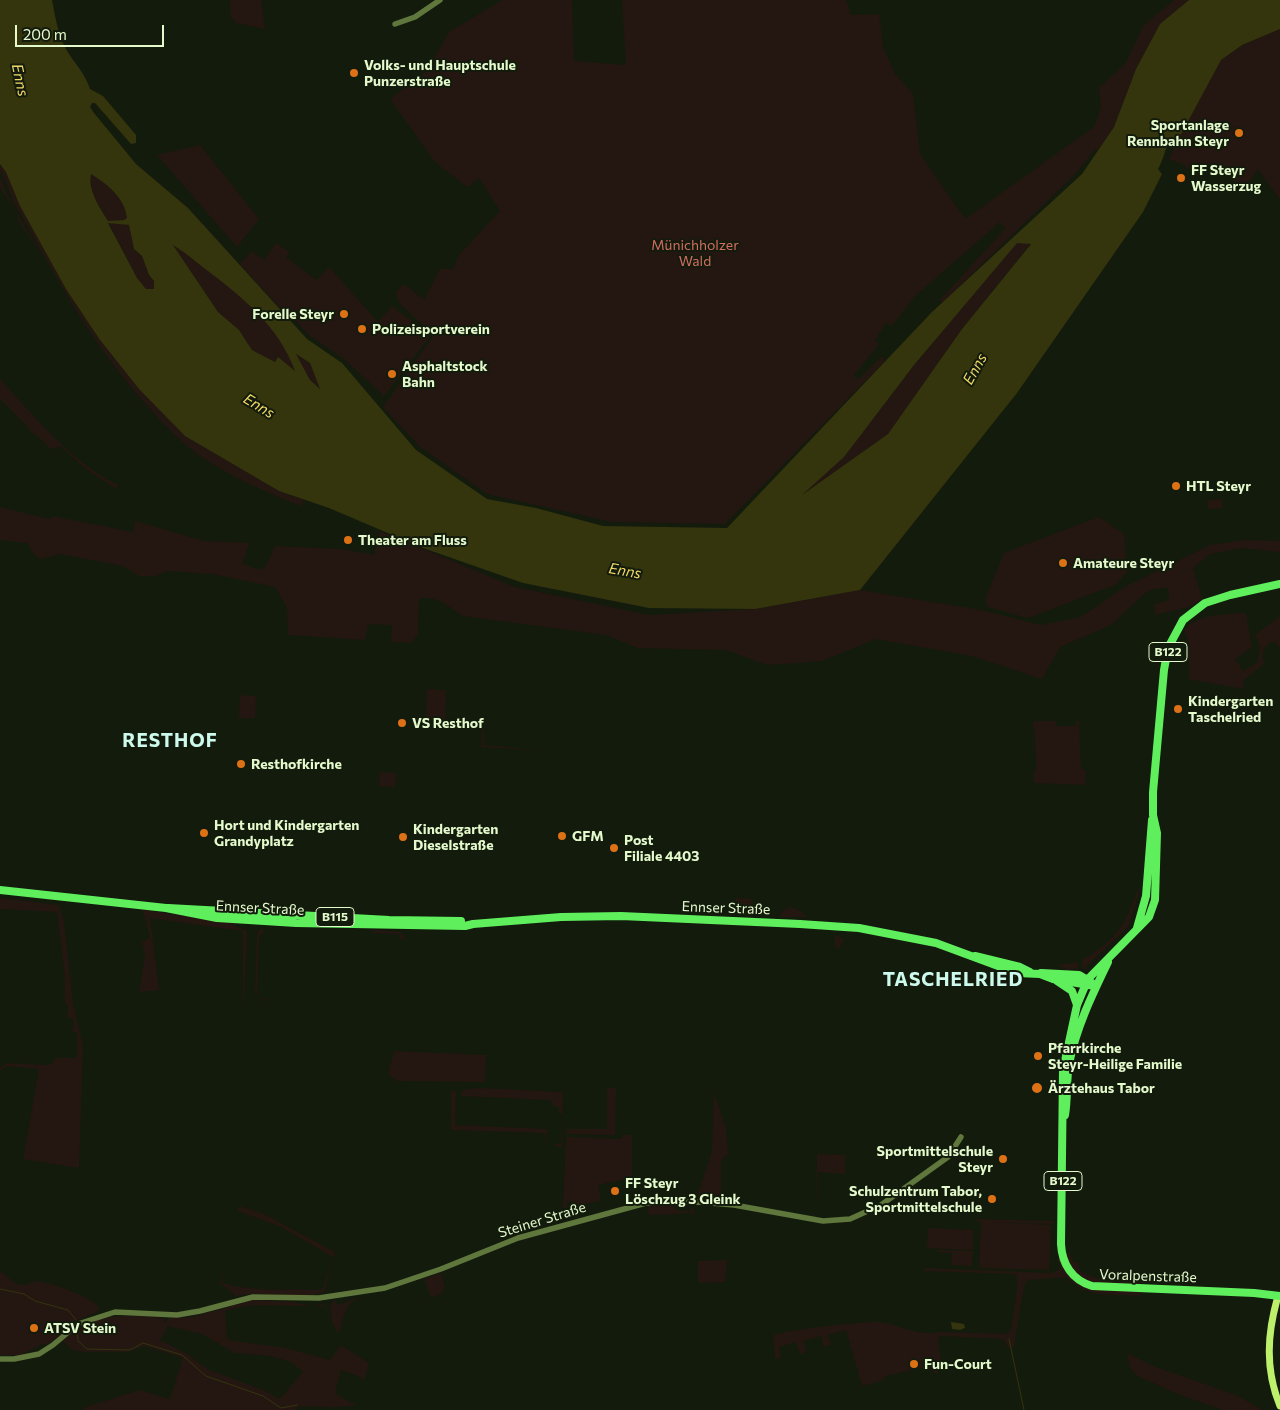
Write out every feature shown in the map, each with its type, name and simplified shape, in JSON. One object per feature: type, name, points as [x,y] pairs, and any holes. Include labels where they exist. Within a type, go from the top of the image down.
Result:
[{"type":"main road","name":"B122","points":[[1064,1119],[1061,1104],[1064,1061],[1077,1005],[1087,982],[1096,969],[1108,960],[1150,915],[1156,891],[1157,833],[1153,815],[1152,792],[1164,670],[1168,648],[1176,629],[1190,613],[1205,603],[1230,594],[1280,584]]},
{"type":"main road","name":"Ennser Straße","points":[[0,890],[166,908],[199,916],[265,922],[426,927],[608,916],[800,924],[866,929],[936,943],[974,956],[998,968],[1017,973],[1030,972],[1053,979],[1087,982]]},
{"type":"main road","name":"B122","points":[[1064,1119],[1067,1103],[1069,1063],[1095,986],[1108,960]]},
{"type":"main road","name":"Ennser Straße","points":[[1040,974],[1073,974],[1087,982]]},
{"type":"main road","points":[[1053,979],[1072,991],[1077,1005]]},
{"type":"main road","points":[[1087,982],[1095,986]]},
{"type":"main road","name":"Voralpenstraße","points":[[1064,1119],[1061,1252],[1066,1266],[1077,1278],[1087,1284],[1098,1287],[1279,1296]]},
{"type":"main road","points":[[1279,1296],[1270,1330],[1269,1367],[1280,1406]]},
{"type":"street","points":[[396,24],[415,16],[440,0]]},
{"type":"street","name":"Steiner Straße","points":[[0,1359],[23,1358],[39,1354],[78,1324],[108,1314],[133,1311],[177,1315],[253,1297],[320,1298],[368,1291],[425,1275],[518,1238],[577,1224],[629,1206],[678,1201],[734,1205],[823,1221],[843,1221],[873,1210],[905,1188],[948,1157],[961,1137]]},
{"type":"green space","points":[[230,0],[261,0],[265,29],[236,23],[231,17]]},
{"type":"green space","name":"Münichholzer Wald","points":[[502,0],[572,0],[574,61],[626,65],[622,0],[846,0],[851,15],[879,14],[883,47],[895,74],[913,94],[920,154],[965,219],[1094,127],[1101,107],[1099,88],[1126,63],[1143,26],[1174,0],[1189,0],[1160,24],[1136,69],[1114,127],[1098,150],[1095,149],[1076,173],[943,302],[939,301],[1005,229],[1000,222],[915,296],[892,326],[886,323],[875,340],[879,344],[854,375],[858,380],[882,356],[884,362],[725,524],[612,522],[487,494],[419,446],[383,407],[434,335],[399,303],[396,292],[404,284],[424,300],[440,269],[453,269],[459,255],[500,211],[479,178],[467,187],[435,162],[390,99],[427,71],[449,32]]},
{"type":"green space","name":"Sportanlage Rennbahn Steyr","points":[[1280,29],[1280,200],[1258,169],[1245,189],[1211,164],[1201,179],[1182,164],[1169,159],[1187,121],[1221,60],[1242,45]]},
{"type":"green space","points":[[200,145],[259,219],[237,247],[157,155]]},
{"type":"green space","points":[[0,164],[6,172],[20,206],[66,289],[100,340],[139,389],[185,436],[279,491],[304,500],[301,506],[224,471],[187,446],[158,418],[113,364],[79,314],[15,203],[0,170]]},
{"type":"green space","points":[[90,173],[114,192],[123,204],[128,218],[108,221],[93,195]]},
{"type":"green space","points":[[0,176],[10,201],[40,254],[18,221],[18,216],[0,187]]},
{"type":"green space","points":[[108,222],[129,225],[134,249],[142,256],[149,275],[154,281],[154,289],[146,289],[137,278]]},
{"type":"green space","points":[[1017,242],[1031,243],[962,329],[888,434],[798,498],[844,457],[914,365]]},
{"type":"green space","points":[[172,243],[232,289],[260,315],[283,344],[295,372],[277,357],[275,362],[252,350],[239,330],[218,312]]},
{"type":"green space","name":"Polizeisportverein","points":[[276,243],[290,252],[286,257],[316,280],[314,283],[329,267],[378,322],[392,306],[431,335],[384,396],[344,359],[310,336],[289,314],[287,316],[240,264],[252,251],[264,260]]},
{"type":"green space","points":[[295,354],[310,363],[320,389],[310,380]]},
{"type":"green space","points":[[0,379],[54,438],[85,464],[118,485],[116,489],[83,467],[61,446],[51,449],[34,433],[31,434],[30,429],[0,399]]},
{"type":"green space","points":[[1222,499],[1223,508],[1208,509],[1207,500]]},
{"type":"green space","points":[[0,507],[49,519],[55,516],[133,533],[135,521],[204,541],[249,543],[242,564],[261,570],[266,566],[275,546],[341,549],[374,555],[380,531],[515,587],[649,615],[755,609],[860,590],[981,610],[1041,625],[1081,617],[1123,588],[1210,545],[1244,540],[1280,541],[1280,552],[1241,548],[1210,554],[1193,568],[1202,599],[1189,607],[1155,615],[1155,604],[1169,600],[1168,588],[1154,589],[1145,593],[1111,625],[1060,647],[1042,679],[972,656],[876,639],[822,661],[767,665],[726,650],[638,648],[606,635],[463,616],[442,602],[431,598],[419,598],[418,635],[411,643],[391,642],[392,625],[368,624],[365,640],[288,635],[287,607],[275,587],[213,574],[167,571],[156,576],[139,576],[123,566],[60,554],[40,559],[32,552],[28,543],[0,540]]},
{"type":"green space","name":"Amateure Steyr","points":[[1099,517],[1124,534],[1127,572],[1115,585],[1028,618],[988,607],[985,599],[1004,553]]},
{"type":"green space","points":[[1246,613],[1252,647],[1235,659],[1243,671],[1258,662],[1260,646],[1255,635],[1280,616],[1280,648],[1274,641],[1264,648],[1262,658],[1265,663],[1243,681],[1243,689],[1189,679],[1189,646],[1184,630],[1189,625],[1204,618]]},
{"type":"green space","points":[[427,689],[446,690],[445,721],[426,720]]},
{"type":"green space","points":[[240,695],[256,696],[255,718],[239,718]]},
{"type":"green space","points":[[483,716],[484,745],[548,751],[481,747]]},
{"type":"green space","points":[[1034,721],[1056,721],[1056,726],[1076,726],[1076,721],[1083,721],[1079,722],[1081,769],[1086,771],[1085,785],[1034,783],[1033,771],[1036,770],[1035,729],[1032,729]]},
{"type":"green space","points":[[380,772],[396,773],[395,787],[379,786]]},
{"type":"green space","points":[[1138,889],[1140,890],[1128,927],[1083,970],[1082,960],[1103,946],[1118,931],[1129,913]]},
{"type":"green space","points":[[0,898],[59,905],[64,922],[73,1003],[83,1046],[79,1168],[23,1159],[39,1069],[6,1066],[0,1071],[0,1068],[6,1063],[47,1065],[52,1064],[55,1058],[77,1058],[77,1033],[73,1032],[74,1019],[67,1018],[68,1004],[65,1004],[65,976],[57,912],[0,909]]},
{"type":"green space","points":[[735,898],[752,899],[750,916],[737,911]]},
{"type":"green space","points":[[790,907],[797,909],[808,917],[780,917],[782,911]]},
{"type":"green space","points":[[143,910],[235,922],[235,926],[247,931],[244,1005],[243,931],[150,918],[159,990],[139,992],[145,956],[142,942],[150,937]]},
{"type":"green space","points":[[263,927],[263,933],[259,936],[257,996],[255,993],[257,933]]},
{"type":"green space","points":[[372,930],[401,932],[406,940],[400,938],[399,934],[372,933]]},
{"type":"green space","points":[[835,935],[844,939],[840,948],[835,947]]},
{"type":"green space","points":[[1077,962],[1079,966],[1077,971],[1076,968],[1067,970],[1058,965]]},
{"type":"green space","points":[[394,1051],[486,1055],[485,1082],[397,1081],[388,1074]]},
{"type":"green space","points":[[479,1088],[563,1092],[562,1147],[554,1146],[554,1144],[561,1144],[562,1114],[559,1113],[559,1108],[552,1105],[551,1100],[460,1096],[463,1090]]},
{"type":"green space","points":[[607,1088],[616,1088],[615,1135],[567,1134],[566,1129],[607,1129]]},
{"type":"green space","points":[[451,1090],[456,1092],[455,1125],[547,1129],[546,1146],[545,1133],[451,1130]]},
{"type":"green space","points":[[714,1092],[726,1129],[728,1154],[721,1160],[721,1200],[685,1197],[685,1195],[697,1197],[712,1151]]},
{"type":"green space","points":[[622,1135],[632,1135],[632,1178],[598,1185],[601,1200],[571,1208],[571,1201],[567,1201],[567,1209],[563,1208],[566,1137],[622,1139]]},
{"type":"green space","points":[[817,1154],[845,1155],[845,1174],[818,1172],[816,1215]]},
{"type":"green space","points":[[662,1204],[675,1207],[675,1210],[690,1212],[691,1208],[693,1208],[695,1216],[691,1213],[651,1215],[648,1212],[648,1206]]},
{"type":"green space","points":[[239,1206],[264,1214],[335,1252],[324,1292],[305,1296],[247,1294],[236,1296],[220,1283],[223,1272],[222,1283],[234,1286],[271,1290],[320,1290],[323,1288],[333,1257],[279,1226],[238,1211]]},
{"type":"green space","points":[[976,1219],[1053,1221],[1053,1224],[987,1222],[1051,1225],[1049,1270],[979,1268],[981,1222],[976,1221]]},
{"type":"green space","points":[[928,1228],[973,1230],[973,1250],[927,1248]]},
{"type":"green space","points":[[938,1250],[973,1251],[972,1266],[951,1265],[952,1253],[938,1252]]},
{"type":"green space","points":[[1070,1253],[1073,1262],[1079,1263],[1079,1271],[1092,1277],[1118,1282],[1133,1281],[1139,1278],[1140,1296],[1100,1294],[1083,1290],[1065,1277],[1028,1280],[1024,1286],[1014,1347],[1008,1348],[1004,1339],[940,1336],[938,1340],[941,1360],[937,1374],[926,1367],[885,1376],[884,1380],[862,1386],[846,1330],[828,1335],[831,1345],[824,1347],[821,1336],[803,1341],[806,1352],[800,1354],[796,1342],[779,1347],[781,1358],[775,1359],[773,1335],[843,1324],[880,1322],[924,1333],[1006,1334],[1011,1330],[1017,1289],[1017,1277],[1014,1274],[924,1271],[924,1268],[1052,1273],[1061,1269],[1057,1259]]},
{"type":"green space","points":[[727,1260],[725,1282],[698,1283],[698,1261]]},
{"type":"green space","points":[[0,1272],[19,1285],[27,1285],[37,1281],[71,1291],[89,1299],[99,1308],[97,1312],[72,1322],[62,1334],[46,1345],[44,1343],[21,1355],[0,1355]]},
{"type":"green space","points":[[441,1273],[445,1288],[440,1294],[431,1298],[424,1279]]},
{"type":"green space","points":[[363,1296],[356,1299],[348,1307],[338,1334],[332,1322],[330,1304],[336,1300],[337,1305]]},
{"type":"green space","points":[[254,1300],[293,1302],[311,1306],[262,1305],[225,1311],[227,1338],[229,1340],[285,1348],[330,1360],[341,1345],[369,1363],[364,1381],[361,1377],[341,1370],[335,1393],[351,1403],[357,1403],[338,1407],[297,1407],[297,1410],[84,1410],[83,1408],[140,1390],[170,1399],[183,1358],[144,1346],[127,1352],[83,1352],[71,1349],[63,1341],[73,1332],[97,1320],[110,1317],[163,1318],[166,1323],[168,1318],[192,1317]],"holes":[[[168,1326],[202,1334],[235,1353],[271,1356],[291,1362],[303,1372],[280,1399],[263,1390],[209,1370],[186,1353],[160,1340]]]},
{"type":"green space","points":[[324,1303],[327,1319],[323,1305],[311,1306]]},
{"type":"green space","points":[[1127,1353],[1153,1366],[1236,1395],[1263,1410],[1223,1410],[1175,1393],[1138,1376],[1131,1370]]},
{"type":"water","name":"Enns","points":[[0,0],[52,0],[59,31],[66,49],[90,89],[103,96],[136,135],[136,143],[131,144],[95,103],[92,103],[90,107],[94,113],[136,164],[188,208],[307,339],[342,363],[416,450],[487,499],[536,508],[603,526],[727,528],[932,312],[1082,174],[1114,127],[1136,69],[1160,24],[1189,0],[1280,0],[1280,29],[1242,45],[1221,60],[1179,138],[1171,138],[1158,169],[1162,174],[1143,212],[1017,393],[860,590],[755,609],[649,608],[523,583],[423,548],[329,508],[279,491],[185,436],[139,389],[100,340],[66,289],[20,206],[6,172],[0,164]],"holes":[[[91,174],[114,192],[123,204],[127,218],[124,220],[108,221],[95,198],[90,180]],[[108,223],[129,225],[134,249],[142,256],[149,275],[154,281],[154,289],[146,289],[137,278]],[[1017,243],[1031,244],[962,329],[888,434],[802,495],[844,457],[914,365]],[[173,245],[232,290],[257,313],[279,340],[295,371],[278,357],[275,362],[252,350],[239,330],[218,312]],[[296,354],[310,363],[320,389],[310,380]]]},
{"type":"water","points":[[951,1322],[964,1324],[965,1328],[960,1330],[952,1329]]},
{"type":"waterway","points":[[0,1289],[24,1294],[35,1301],[68,1310],[76,1320]]},
{"type":"waterway","points":[[77,1329],[78,1341],[87,1349],[130,1350],[143,1343],[182,1355],[206,1376],[263,1396],[281,1408],[297,1405]]},
{"type":"waterway","points":[[1009,1339],[1024,1410]]},
{"type":"place","name":"Volks- und Hauptschule Punzerstraße","points":[[354,73]]},
{"type":"place","name":"Sportanlage Rennbahn Steyr","points":[[1239,133]]},
{"type":"place","name":"FF Steyr Wasserzug","points":[[1181,178]]},
{"type":"place","name":"Forelle Steyr","points":[[344,314]]},
{"type":"place","name":"Polizeisportverein","points":[[362,329]]},
{"type":"place","name":"Asphaltstock Bahn","points":[[392,374]]},
{"type":"place","name":"HTL Steyr","points":[[1176,486]]},
{"type":"place","name":"Theater am Fluss","points":[[348,540]]},
{"type":"place","name":"Amateure Steyr","points":[[1063,563]]},
{"type":"place","name":"Kindergarten Taschelried","points":[[1178,709]]},
{"type":"place","name":"VS Resthof","points":[[402,723]]},
{"type":"place","name":"Resthofkirche","points":[[241,764]]},
{"type":"place","name":"Hort und Kindergarten Grandyplatz","points":[[204,833]]},
{"type":"place","name":"GFM","points":[[562,836]]},
{"type":"place","name":"Kindergarten Dieselstraße","points":[[403,837]]},
{"type":"place","name":"Post Filiale 4403","points":[[614,848]]},
{"type":"place","name":"Pfarrkirche Steyr-Heilige Familie","points":[[1038,1056]]},
{"type":"place","name":"Ärztehaus Tabor","points":[[1037,1088]]},
{"type":"place","name":"Sportmittelschule Steyr","points":[[1003,1159]]},
{"type":"place","name":"FF Steyr Löschzug 3 Gleink","points":[[615,1191]]},
{"type":"place","name":"Schulzentrum Tabor, Sportmittelschule","points":[[992,1199]]},
{"type":"place","name":"ATSV Stein","points":[[34,1328]]},
{"type":"place","name":"Fun-Court","points":[[914,1364]]},
{"type":"district","name":"RESTHOF","points":[[170,741]]},
{"type":"district","name":"TASCHELRIED","points":[[953,980]]}]
